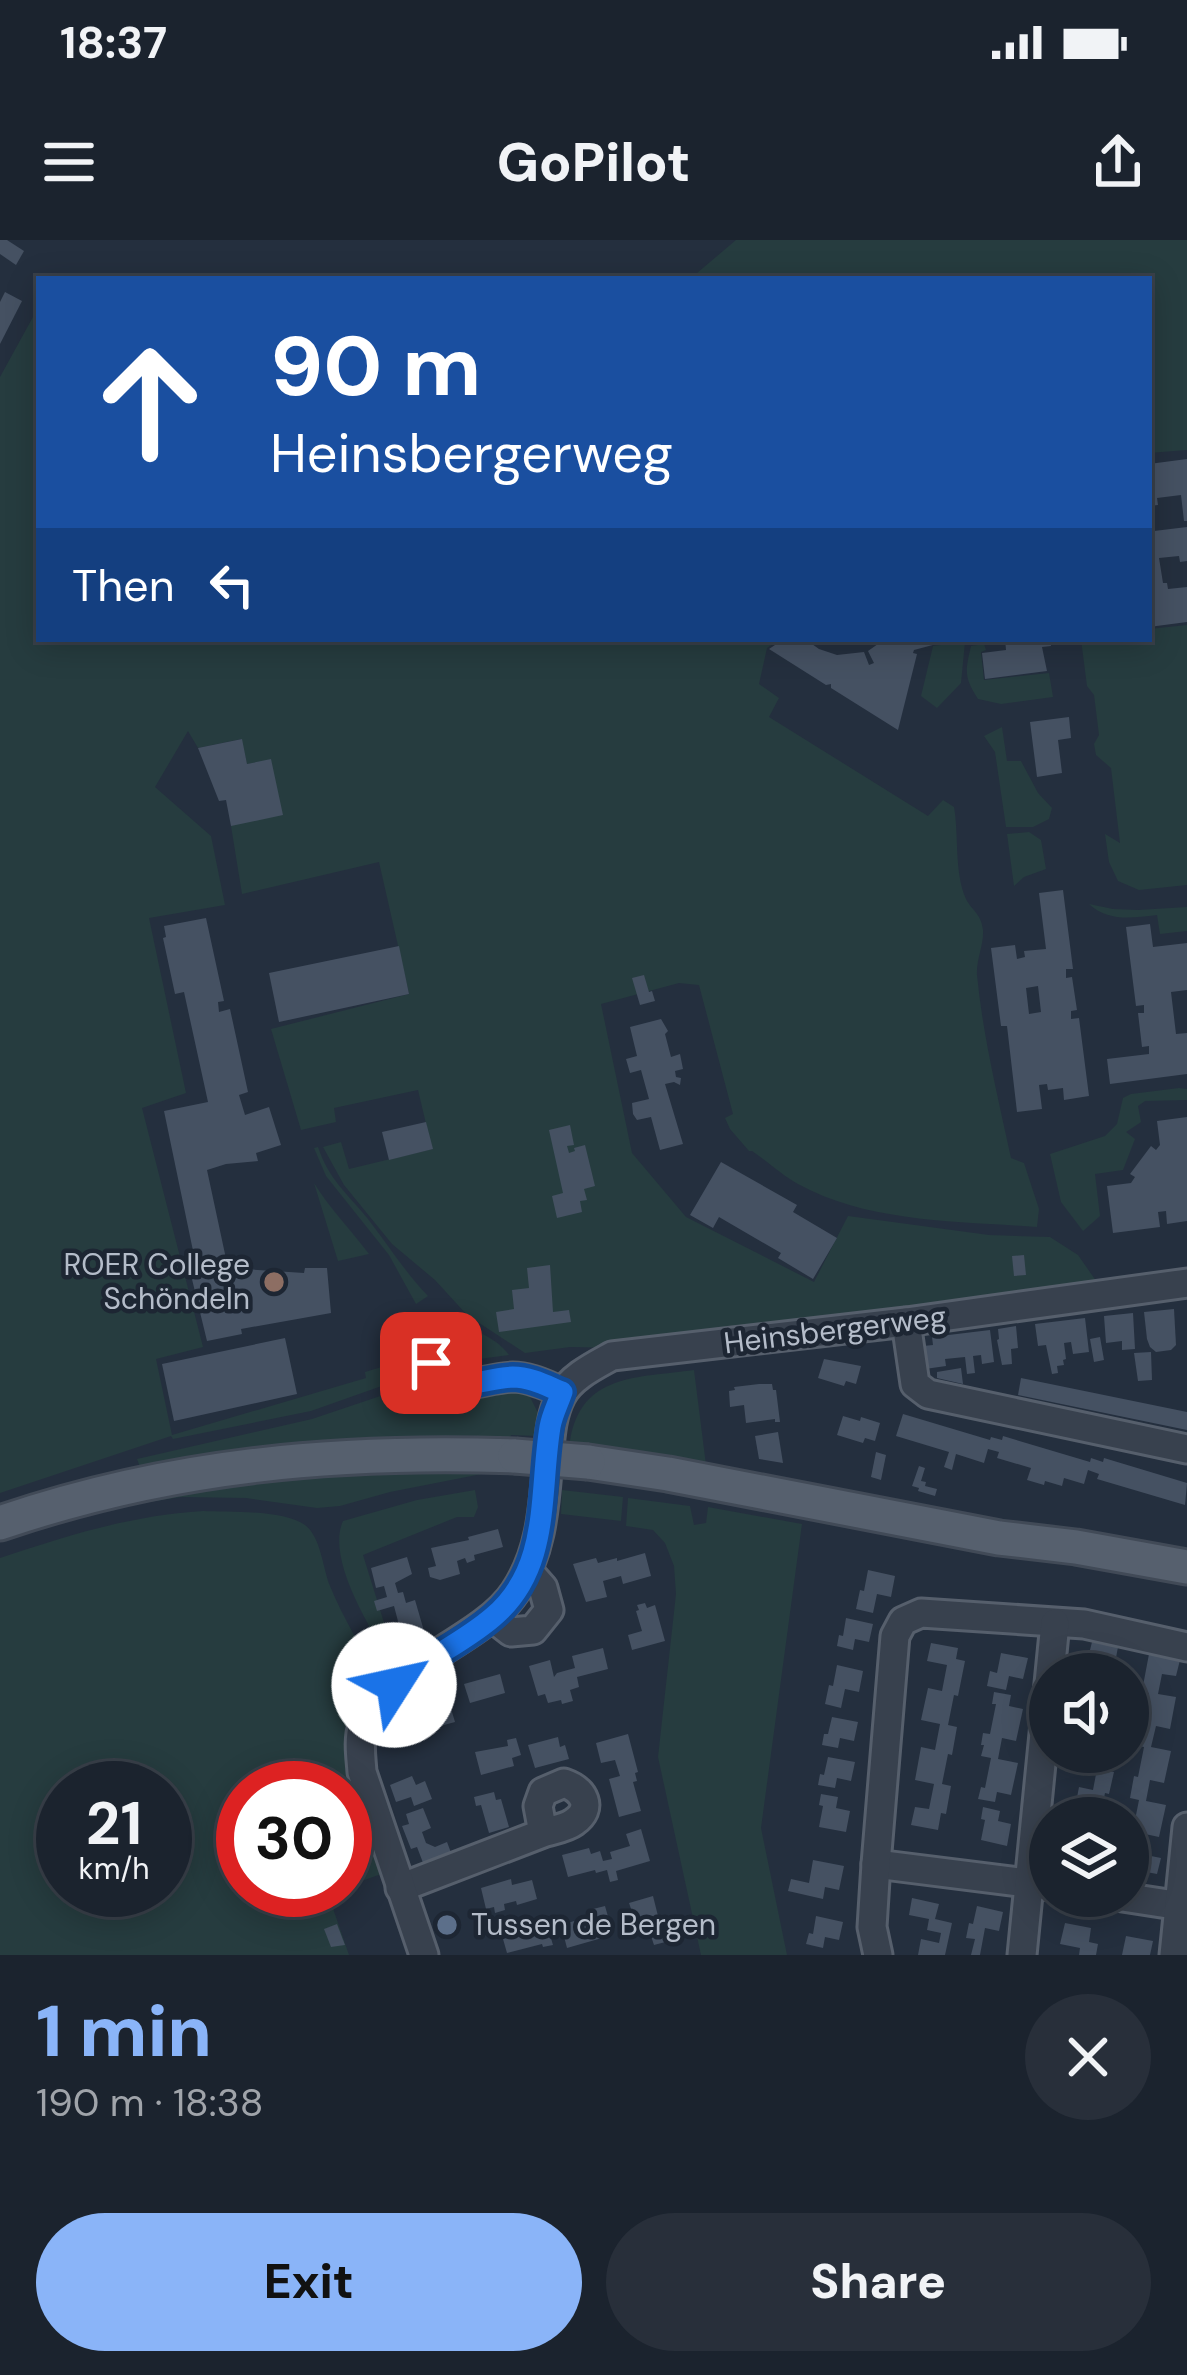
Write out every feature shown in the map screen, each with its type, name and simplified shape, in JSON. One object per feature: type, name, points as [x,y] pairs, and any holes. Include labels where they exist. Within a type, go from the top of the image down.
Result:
[{"type":"main road","points":[[0,1523],[179,1475],[266,1462],[343,1455],[514,1456],[668,1474],[1000,1538],[1187,1567]]},
{"type":"street","name":"Heinsbergerweg","points":[[562,1392],[612,1356],[1187,1283]]},
{"type":"street","points":[[906,1322],[915,1384],[928,1394],[1187,1449]]},
{"type":"street","points":[[424,1955],[362,1772],[363,1724],[404,1676],[493,1618],[511,1632],[533,1630],[548,1610],[543,1588],[528,1571],[544,1513],[551,1424],[562,1392],[516,1377],[455,1386],[441,1383],[431,1363]]},
{"type":"street","points":[[878,1955],[872,1927],[876,1864],[895,1636],[903,1621],[921,1613],[1084,1624],[1187,1647]]},
{"type":"street","points":[[1044,1797],[1055,1623]]},
{"type":"street","points":[[1174,1955],[1183,1907],[1187,1827]]},
{"type":"street","points":[[400,1888],[543,1833]]},
{"type":"street","points":[[876,1864],[1029,1883]]},
{"type":"street","points":[[1149,1901],[1183,1907]]},
{"type":"street","points":[[1022,1955],[1031,1917]]},
{"type":"green space","points":[[736,240],[1187,240],[1187,450],[1152,453],[1152,276],[694,276]]},
{"type":"green space","points":[[36,311],[36,642],[776,642],[767,648],[759,684],[779,698],[769,717],[928,816],[943,800],[954,807],[962,888],[983,930],[977,975],[991,1067],[1011,1158],[1024,1163],[1039,1209],[1037,1227],[915,1218],[854,1206],[798,1184],[749,1151],[725,1118],[733,1114],[699,985],[679,983],[601,1004],[632,1153],[686,1217],[814,1282],[848,1216],[989,1235],[1050,1237],[1078,1255],[1101,1288],[618,1348],[525,1353],[467,1315],[392,1244],[344,1185],[323,1147],[341,1142],[349,1169],[432,1149],[418,1090],[334,1108],[336,1122],[301,1130],[271,1029],[409,994],[379,862],[242,894],[231,826],[271,760],[247,764],[241,739],[198,748],[188,731],[155,787],[211,836],[225,905],[149,918],[186,1093],[142,1108],[203,1347],[156,1359],[172,1435],[366,1378],[365,1372],[415,1357],[419,1365],[410,1376],[311,1411],[171,1436],[0,1493],[0,377]]},
{"type":"green space","points":[[1187,625],[1187,885],[1139,890],[1118,881],[1109,862],[1105,834],[1120,843],[1111,768],[1096,755],[1094,744],[1099,735],[1094,695],[1087,686],[1081,642],[1152,642],[1152,629]]},
{"type":"green space","points":[[965,642],[961,683],[937,708],[921,696],[933,646]]},
{"type":"green space","points":[[984,644],[984,680],[1049,673],[1053,697],[1001,704],[978,699],[967,668],[971,646]]},
{"type":"green space","points":[[1002,727],[1007,761],[1021,761],[1052,808],[1049,819],[1033,827],[1006,827],[995,752],[984,736]]},
{"type":"green space","points":[[1029,832],[1041,840],[1046,869],[1014,886],[1007,834]]},
{"type":"green space","points":[[1089,904],[1138,910],[1187,907],[1187,931],[1160,934],[1157,915],[1112,916]]},
{"type":"green space","points":[[1187,1089],[1187,1100],[1145,1101],[1138,1106],[1141,1122],[1126,1132],[1135,1139],[1123,1170],[1095,1174],[1100,1216],[1083,1231],[1061,1202],[1050,1154],[1105,1136],[1117,1124],[1123,1098]]},
{"type":"green space","points":[[318,1147],[333,1177],[428,1296],[416,1304],[389,1255],[326,1176],[314,1148]]},
{"type":"green space","points":[[314,1183],[327,1202],[369,1254],[338,1261]]},
{"type":"green space","points":[[436,1320],[486,1336],[509,1355],[442,1360],[421,1321]]},
{"type":"green space","points":[[694,1370],[706,1465],[570,1441],[576,1419],[599,1391],[633,1378]]},
{"type":"green space","points":[[419,1383],[427,1402],[528,1393],[538,1413],[535,1436],[511,1435],[509,1443],[416,1439],[324,1444],[141,1470],[137,1459],[312,1419]]},
{"type":"green space","points":[[359,1469],[502,1470],[340,1506],[317,1508],[246,1498],[181,1497],[149,1502],[149,1495]]},
{"type":"green space","points":[[475,1490],[478,1507],[474,1517],[457,1517],[363,1555],[391,1645],[383,1650],[344,1569],[339,1535],[343,1521]]},
{"type":"green space","points":[[562,1490],[623,1497],[621,1521],[561,1514]]},
{"type":"green space","points":[[628,1498],[690,1506],[694,1525],[706,1523],[708,1507],[802,1524],[761,1828],[787,1955],[701,1955],[658,1757],[676,1594],[674,1566],[665,1543],[653,1530],[626,1526]]},
{"type":"green space","points":[[242,1512],[271,1514],[305,1525],[315,1537],[335,1598],[380,1678],[354,1707],[347,1725],[347,1761],[216,1761],[216,1917],[336,1917],[349,1955],[0,1955],[0,1558],[149,1517]]},
{"type":"green space","points":[[372,1841],[384,1873],[372,1877]]},
{"type":"building","points":[[0,240],[24,251],[16,265],[0,254]]},
{"type":"building","points":[[5,292],[22,301],[0,344],[0,302]]},
{"type":"building","points":[[1187,459],[1187,521],[1181,495],[1157,498],[1158,505],[1152,506],[1152,464]]},
{"type":"building","points":[[1152,510],[1154,531],[1187,527],[1187,561],[1180,562],[1179,556],[1159,558],[1168,589],[1187,587],[1187,622],[1152,627]]},
{"type":"building","points":[[780,642],[809,642],[837,655],[864,652],[869,665],[874,663],[868,651],[881,642],[944,642],[914,650],[917,654],[898,730],[769,649]]},
{"type":"building","points":[[1005,642],[1050,642],[1051,646],[1042,647],[1047,671],[985,679],[982,653],[1006,650]]},
{"type":"building","points":[[1069,717],[1071,738],[1058,740],[1062,773],[1037,777],[1030,722]]},
{"type":"building","points":[[242,739],[247,764],[271,759],[283,815],[231,826],[226,800],[219,801],[198,748]]},
{"type":"building","points":[[1063,890],[1073,969],[1066,969],[1066,978],[1072,977],[1077,1010],[1071,1011],[1071,1019],[1079,1018],[1089,1096],[1064,1100],[1063,1088],[1048,1090],[1047,1084],[1039,1085],[1042,1109],[1017,1112],[991,948],[1015,945],[1017,959],[1025,957],[1024,951],[1046,949],[1039,893]],"holes":[[[1038,986],[1041,1012],[1029,1014],[1026,988]]]},
{"type":"building","points":[[206,918],[224,1001],[218,1002],[219,1012],[230,1009],[248,1092],[239,1095],[245,1115],[269,1107],[281,1145],[256,1153],[258,1161],[207,1170],[228,1268],[304,1273],[305,1268],[327,1268],[331,1313],[241,1329],[242,1334],[207,1341],[190,1271],[197,1270],[164,1111],[208,1102],[184,992],[175,994],[163,938],[164,926]]},
{"type":"building","points":[[1150,924],[1153,947],[1187,943],[1187,990],[1171,992],[1176,1034],[1187,1033],[1187,1074],[1110,1084],[1107,1059],[1149,1054],[1149,1046],[1142,1047],[1138,1013],[1144,1013],[1144,1005],[1136,1006],[1126,927]]},
{"type":"building","points":[[399,946],[409,994],[279,1022],[269,973]]},
{"type":"building","points":[[644,975],[655,1001],[640,1005],[632,978]]},
{"type":"building","points":[[661,1019],[668,1031],[671,1057],[680,1054],[683,1069],[675,1071],[680,1085],[665,1084],[683,1144],[660,1150],[651,1117],[637,1120],[633,1114],[632,1103],[649,1099],[641,1070],[630,1073],[626,1059],[637,1056],[630,1027]]},
{"type":"building","points":[[1187,1117],[1187,1221],[1167,1224],[1166,1211],[1158,1212],[1160,1227],[1113,1233],[1107,1186],[1131,1183],[1135,1177],[1130,1174],[1151,1146],[1156,1150],[1160,1145],[1157,1121]]},
{"type":"building","points":[[426,1122],[433,1149],[389,1160],[382,1132]]},
{"type":"building","points":[[570,1125],[574,1145],[567,1146],[569,1153],[585,1145],[595,1186],[584,1189],[587,1200],[580,1201],[582,1212],[557,1218],[552,1196],[563,1193],[549,1130]]},
{"type":"building","points":[[721,1162],[797,1205],[793,1212],[837,1238],[813,1279],[778,1258],[781,1253],[719,1217],[713,1228],[690,1215]]},
{"type":"building","points":[[1024,1255],[1026,1275],[1014,1276],[1012,1256]]},
{"type":"building","points":[[550,1265],[553,1312],[569,1310],[571,1322],[499,1332],[496,1312],[514,1309],[512,1290],[529,1288],[527,1268]]},
{"type":"building","points":[[1174,1309],[1176,1345],[1156,1352],[1147,1339],[1144,1312]]},
{"type":"building","points":[[1133,1313],[1135,1349],[1122,1350],[1122,1341],[1106,1343],[1104,1316]]},
{"type":"building","points":[[1085,1318],[1089,1352],[1073,1354],[1071,1342],[1064,1343],[1064,1365],[1052,1374],[1046,1345],[1038,1346],[1035,1324]]},
{"type":"building","points":[[1016,1326],[1018,1348],[1011,1349],[1012,1364],[1002,1365],[998,1329]]},
{"type":"building","points":[[990,1330],[994,1362],[982,1364],[981,1355],[973,1356],[975,1373],[967,1374],[965,1357],[945,1359],[946,1366],[925,1369],[923,1346],[933,1345],[932,1337]]},
{"type":"building","points":[[1100,1337],[1104,1360],[1094,1362],[1090,1339]]},
{"type":"building","points":[[285,1338],[297,1394],[174,1421],[162,1364]]},
{"type":"building","points":[[1151,1352],[1152,1380],[1138,1381],[1134,1353]]},
{"type":"building","points":[[824,1359],[861,1366],[856,1384],[846,1381],[844,1386],[818,1378]]},
{"type":"building","points":[[961,1368],[963,1384],[937,1378],[937,1372]]},
{"type":"building","points":[[1021,1378],[1187,1412],[1187,1430],[1018,1395]]},
{"type":"building","points":[[772,1384],[776,1390],[780,1422],[746,1423],[744,1405],[730,1407],[729,1391],[734,1387]]},
{"type":"building","points":[[903,1414],[990,1440],[1003,1436],[1090,1462],[1104,1458],[1187,1483],[1185,1505],[1097,1479],[1099,1474],[1088,1470],[1084,1484],[1064,1478],[1062,1486],[1045,1481],[1044,1485],[1027,1480],[1031,1468],[997,1458],[999,1452],[988,1449],[984,1463],[956,1454],[952,1470],[944,1467],[949,1452],[896,1436]]},
{"type":"building","points":[[843,1416],[880,1423],[875,1441],[865,1438],[863,1443],[837,1435]]},
{"type":"building","points":[[778,1432],[783,1463],[759,1459],[755,1436]]},
{"type":"building","points":[[876,1452],[886,1455],[881,1480],[871,1477]]},
{"type":"building","points":[[919,1466],[925,1468],[921,1481],[937,1489],[935,1496],[912,1486]]},
{"type":"building","points":[[498,1529],[503,1547],[474,1555],[475,1560],[467,1563],[465,1558],[457,1561],[460,1574],[440,1580],[430,1577],[428,1568],[436,1566],[431,1548]]},
{"type":"building","points":[[645,1553],[651,1576],[623,1584],[621,1576],[603,1581],[607,1597],[586,1602],[573,1564],[596,1558],[598,1563],[617,1561]]},
{"type":"building","points":[[407,1557],[412,1574],[395,1583],[406,1603],[415,1600],[424,1631],[395,1639],[392,1628],[399,1625],[394,1606],[377,1611],[374,1601],[387,1597],[384,1586],[376,1588],[371,1568]]},
{"type":"building","points":[[868,1570],[895,1576],[891,1597],[877,1594],[873,1613],[856,1609]]},
{"type":"building","points":[[645,1603],[647,1608],[655,1605],[665,1641],[632,1650],[628,1635],[642,1631],[636,1611],[637,1605]]},
{"type":"building","points":[[846,1618],[873,1624],[869,1642],[855,1639],[853,1650],[837,1646]]},
{"type":"building","points":[[1092,1642],[1118,1647],[1117,1653],[1089,1653]]},
{"type":"building","points":[[931,1643],[958,1648],[956,1659],[965,1661],[948,1725],[957,1727],[942,1784],[951,1786],[946,1814],[941,1813],[938,1830],[911,1825],[915,1807],[929,1809],[934,1784],[915,1780],[921,1747],[935,1750],[940,1724],[921,1720],[928,1688],[942,1691],[947,1665],[927,1661]]},
{"type":"building","points":[[603,1648],[608,1669],[577,1677],[579,1687],[570,1690],[573,1701],[548,1703],[545,1694],[538,1696],[529,1666],[550,1660],[554,1677],[575,1668],[572,1656]]},
{"type":"building","points":[[1001,1653],[1028,1658],[1023,1679],[1009,1676],[1006,1690],[987,1686],[990,1671],[997,1673]]},
{"type":"building","points":[[1149,1654],[1180,1660],[1176,1676],[1162,1674],[1158,1694],[1176,1697],[1170,1729],[1156,1726],[1151,1747],[1171,1751],[1164,1783],[1150,1780],[1147,1797],[1130,1797],[1134,1776],[1149,1773]]},
{"type":"building","points":[[837,1665],[863,1671],[859,1692],[845,1689],[841,1708],[825,1704]]},
{"type":"building","points":[[500,1674],[505,1693],[470,1703],[464,1684]]},
{"type":"building","points":[[442,1692],[455,1722],[433,1728],[421,1698]]},
{"type":"building","points":[[994,1692],[1011,1695],[1009,1706],[1023,1709],[1016,1741],[1002,1738],[998,1759],[1018,1763],[1011,1795],[997,1792],[995,1802],[978,1799],[991,1758],[981,1756],[981,1745],[983,1733],[990,1734]]},
{"type":"building","points":[[832,1717],[858,1722],[854,1741],[840,1738],[838,1748],[822,1745]]},
{"type":"building","points":[[628,1734],[641,1811],[619,1817],[609,1779],[620,1776],[615,1760],[601,1763],[596,1743]]},
{"type":"building","points":[[558,1737],[569,1759],[535,1768],[528,1745]]},
{"type":"building","points":[[516,1738],[521,1755],[512,1758],[514,1766],[481,1775],[475,1752],[508,1746],[507,1740]]},
{"type":"building","points":[[828,1757],[855,1762],[851,1781],[837,1778],[835,1788],[818,1785]]},
{"type":"building","points":[[1096,1773],[1114,1773],[1109,1794],[1077,1797],[1079,1787],[1093,1790]]},
{"type":"building","points":[[412,1776],[416,1785],[425,1781],[432,1799],[414,1806],[411,1797],[396,1802],[390,1785]]},
{"type":"building","points":[[494,1792],[496,1800],[501,1799],[509,1827],[489,1833],[474,1797]]},
{"type":"building","points":[[821,1794],[838,1797],[836,1808],[850,1811],[846,1832],[819,1827]]},
{"type":"building","points":[[1149,1802],[1166,1805],[1159,1837],[1149,1835]]},
{"type":"building","points":[[983,1807],[1000,1811],[998,1821],[1011,1824],[1007,1846],[981,1840]]},
{"type":"building","points":[[423,1808],[431,1828],[422,1832],[426,1843],[435,1847],[447,1842],[453,1858],[425,1868],[402,1826],[409,1824],[406,1814]]},
{"type":"building","points":[[641,1829],[650,1861],[616,1871],[618,1880],[610,1882],[607,1870],[568,1877],[562,1855],[589,1848],[591,1854],[600,1851],[603,1861],[612,1859],[610,1852],[630,1846],[626,1834]]},
{"type":"building","points":[[1149,1856],[1161,1858],[1157,1874],[1149,1872]]},
{"type":"building","points":[[813,1860],[844,1866],[839,1890],[825,1887],[823,1899],[788,1891],[791,1879],[809,1883]]},
{"type":"building","points":[[511,1879],[512,1885],[532,1880],[537,1899],[504,1904],[505,1910],[495,1913],[494,1907],[486,1909],[481,1888]]},
{"type":"building","points":[[653,1896],[662,1932],[670,1930],[673,1940],[654,1945],[651,1936],[641,1938],[629,1903]]},
{"type":"building","points":[[912,1898],[939,1904],[935,1919],[952,1923],[945,1955],[918,1955],[921,1939],[939,1943],[941,1933],[927,1930],[929,1919],[909,1915]]},
{"type":"building","points":[[605,1906],[611,1927],[600,1930],[602,1938],[567,1948],[561,1925],[594,1915],[593,1909]]},
{"type":"building","points":[[977,1906],[1003,1912],[999,1931],[985,1928],[980,1955],[971,1955],[975,1939],[966,1938]]},
{"type":"building","points":[[816,1916],[843,1922],[839,1940],[825,1937],[823,1948],[806,1944]]},
{"type":"building","points":[[537,1922],[540,1931],[548,1928],[553,1945],[507,1953],[503,1939],[513,1936],[511,1930]]},
{"type":"building","points":[[1065,1923],[1091,1928],[1089,1942],[1098,1944],[1096,1955],[1079,1955],[1080,1948],[1060,1944]]},
{"type":"building","points":[[337,1924],[345,1945],[331,1947],[324,1929]]},
{"type":"building","points":[[1126,1936],[1153,1941],[1150,1955],[1122,1955]]},
{"type":"place","name":"ROER College Schöndeln","points":[[274,1282]]},
{"type":"place","name":"Tussen de Bergen","points":[[447,1925]]},
{"type":"route","points":[[394,1685],[493,1618],[528,1571],[544,1513],[551,1424],[562,1392],[516,1377],[455,1386],[441,1383],[431,1363]]}]
